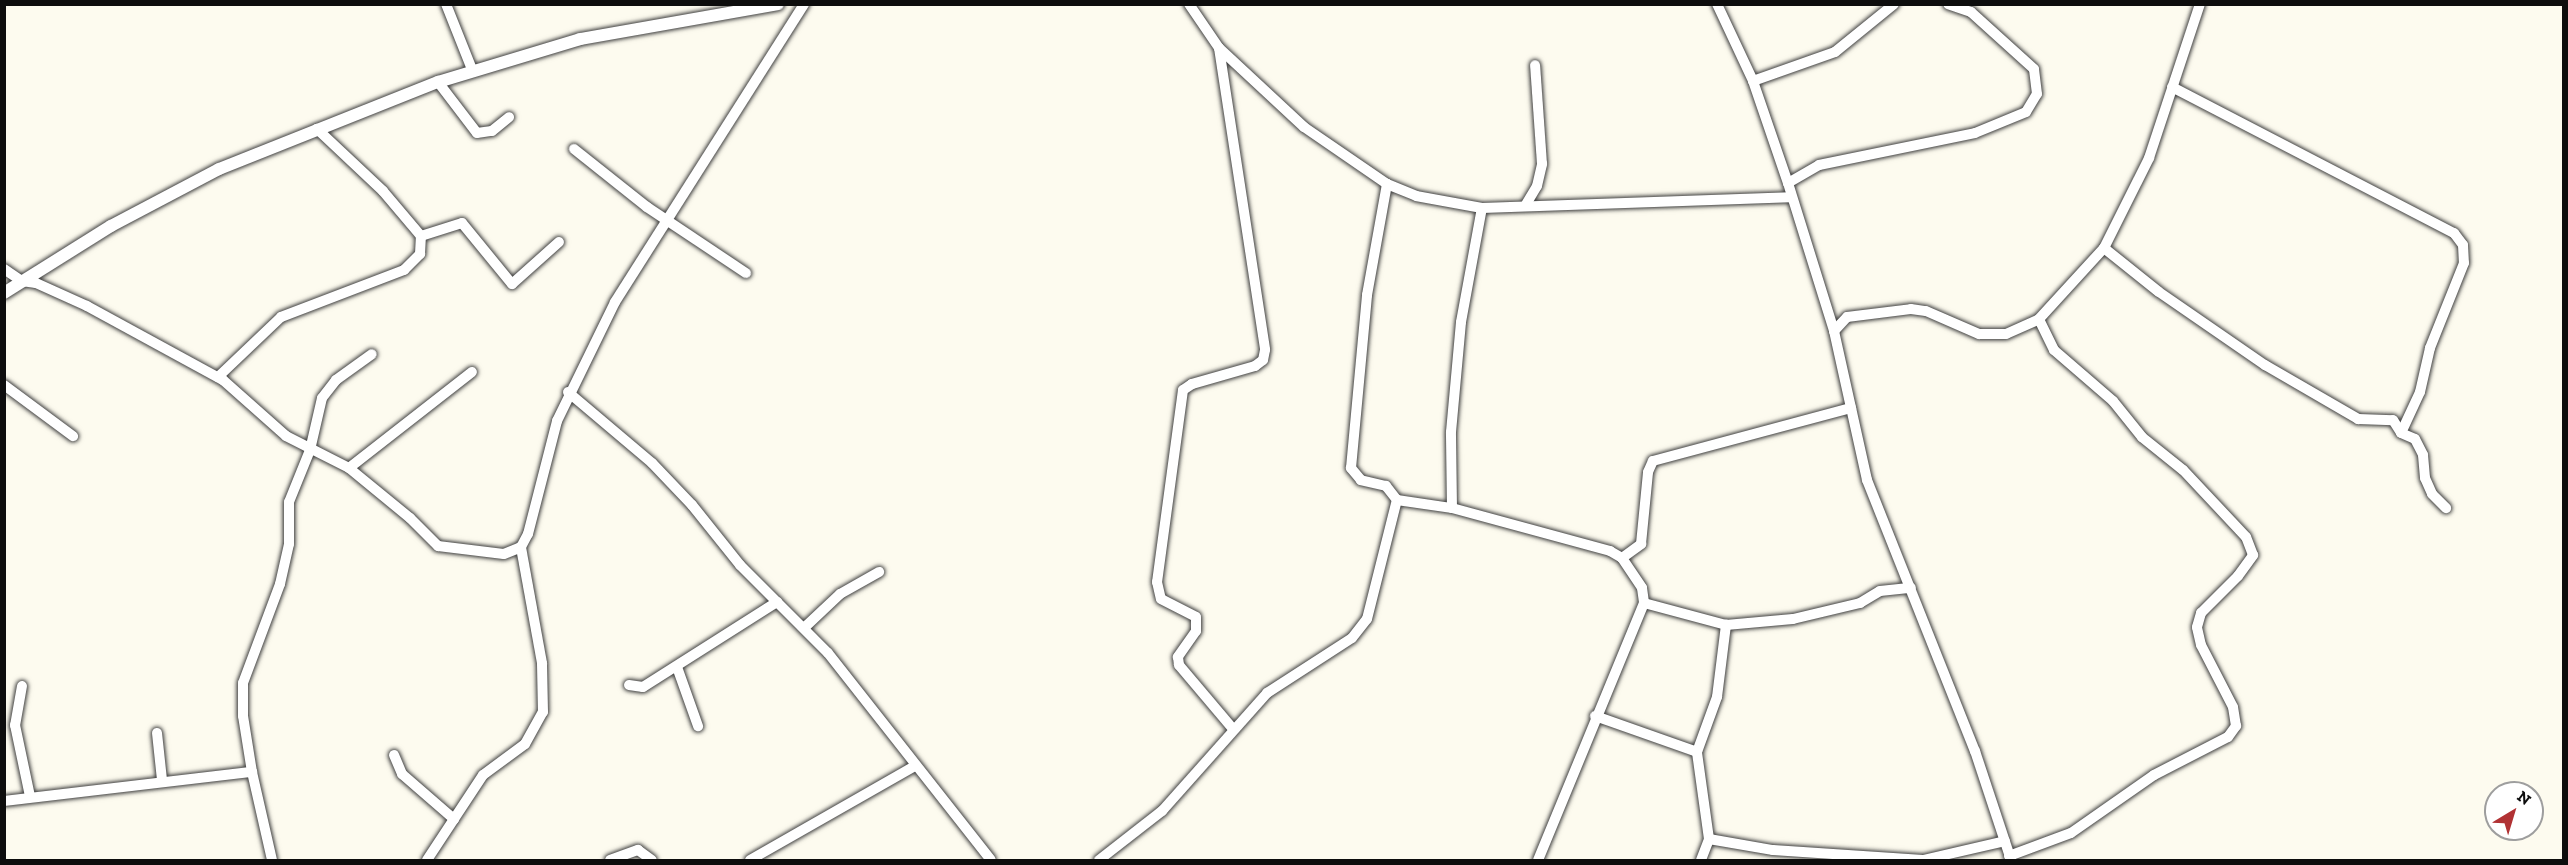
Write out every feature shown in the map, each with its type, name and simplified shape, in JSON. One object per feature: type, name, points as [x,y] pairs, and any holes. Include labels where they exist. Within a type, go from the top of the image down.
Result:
[{"type":"street","points":[[446,4],[473,72]]},
{"type":"street","points":[[4,293],[181,187],[317,129],[438,82],[580,39],[778,4]]},
{"type":"street","points":[[427,861],[483,775],[533,735],[543,712],[542,663],[521,547],[528,534],[557,421],[568,392],[615,302],[804,4]]},
{"type":"street","points":[[1189,4],[1219,48],[1304,127],[1387,184],[1437,203],[1482,208],[1790,197]]},
{"type":"street","points":[[1717,4],[1752,81],[1788,183],[1790,197],[1834,332],[1867,480],[1911,588],[2010,858],[2071,833],[2154,776],[2228,737],[2236,726],[2233,707],[2210,666],[2197,627],[2201,613],[2238,576],[2253,555],[2246,537],[2183,470],[2142,437],[2113,401],[2054,350],[2039,319]]},
{"type":"street","points":[[1752,81],[1835,52],[1894,4]]},
{"type":"street","points":[[1788,183],[1819,165],[1975,133],[2026,112],[2037,94],[2034,69],[1971,12],[1948,4]]},
{"type":"street","points":[[1834,332],[1847,317],[1911,309],[1926,310],[1979,334],[2006,334],[2039,319],[2104,248],[2149,158],[2200,4]]},
{"type":"street","points":[[1219,48],[1265,350],[1263,360],[1256,366],[1192,384],[1183,390],[1157,582],[1161,599],[1196,616],[1196,631],[1178,657],[1179,665],[1233,729]]},
{"type":"street","points":[[1525,206],[1537,186],[1542,164],[1535,65]]},
{"type":"street","points":[[438,82],[477,133],[492,131],[509,117]]},
{"type":"street","points":[[2172,87],[2454,233],[2463,245],[2464,263],[2430,348],[2420,392],[2401,433]]},
{"type":"street","points":[[218,377],[271,325],[290,312],[411,265],[420,254],[421,236],[383,190],[317,129]]},
{"type":"street","points":[[574,149],[668,220],[746,273]]},
{"type":"street","points":[[1387,184],[1367,295],[1351,468],[1360,480],[1386,486],[1397,500],[1452,508],[1610,551],[1622,558],[1642,588],[1644,603],[1595,716],[1538,861]]},
{"type":"street","points":[[1452,508],[1451,432],[1460,332],[1467,276],[1482,208]]},
{"type":"street","points":[[421,236],[462,223],[512,284],[559,242]]},
{"type":"street","points":[[2104,248],[2159,292],[2265,365],[2358,419],[2393,420],[2401,433],[2415,439],[2423,455],[2425,478],[2432,494],[2446,508]]},
{"type":"street","points":[[4,269],[22,281],[66,296],[218,377],[241,393],[286,436],[349,468],[442,549],[504,554],[521,547]]},
{"type":"street","points":[[272,861],[252,772],[243,716],[243,683],[280,584],[289,544],[289,502],[310,450],[327,389],[372,354]]},
{"type":"street","points":[[349,468],[472,372]]},
{"type":"street","points":[[4,385],[73,436]]},
{"type":"street","points":[[568,392],[631,443],[678,489],[777,602],[805,627],[850,679],[915,766],[991,861]]},
{"type":"street","points":[[1622,558],[1641,544],[1648,472],[1653,461],[1664,455],[1851,408]]},
{"type":"street","points":[[1099,861],[1162,811],[1233,729],[1280,683],[1361,629],[1367,618],[1397,500]]},
{"type":"street","points":[[805,627],[840,594],[879,572]]},
{"type":"street","points":[[1644,603],[1726,625],[1792,619],[1860,603],[1880,591],[1911,588]]},
{"type":"street","points":[[629,685],[640,689],[777,602]]},
{"type":"street","points":[[1701,861],[1709,839],[1697,752],[1717,698],[1726,625]]},
{"type":"street","points":[[677,667],[698,726]]},
{"type":"street","points":[[22,686],[15,725],[30,796]]},
{"type":"street","points":[[1595,716],[1697,752]]},
{"type":"street","points":[[157,733],[162,780]]},
{"type":"street","points":[[394,755],[402,774],[454,819]]},
{"type":"street","points":[[750,861],[915,766]]},
{"type":"street","points":[[4,801],[162,780],[252,772]]},
{"type":"street","points":[[1709,839],[1773,850],[1923,860],[2005,841]]},
{"type":"street","points":[[610,861],[639,850],[652,861]]}]
